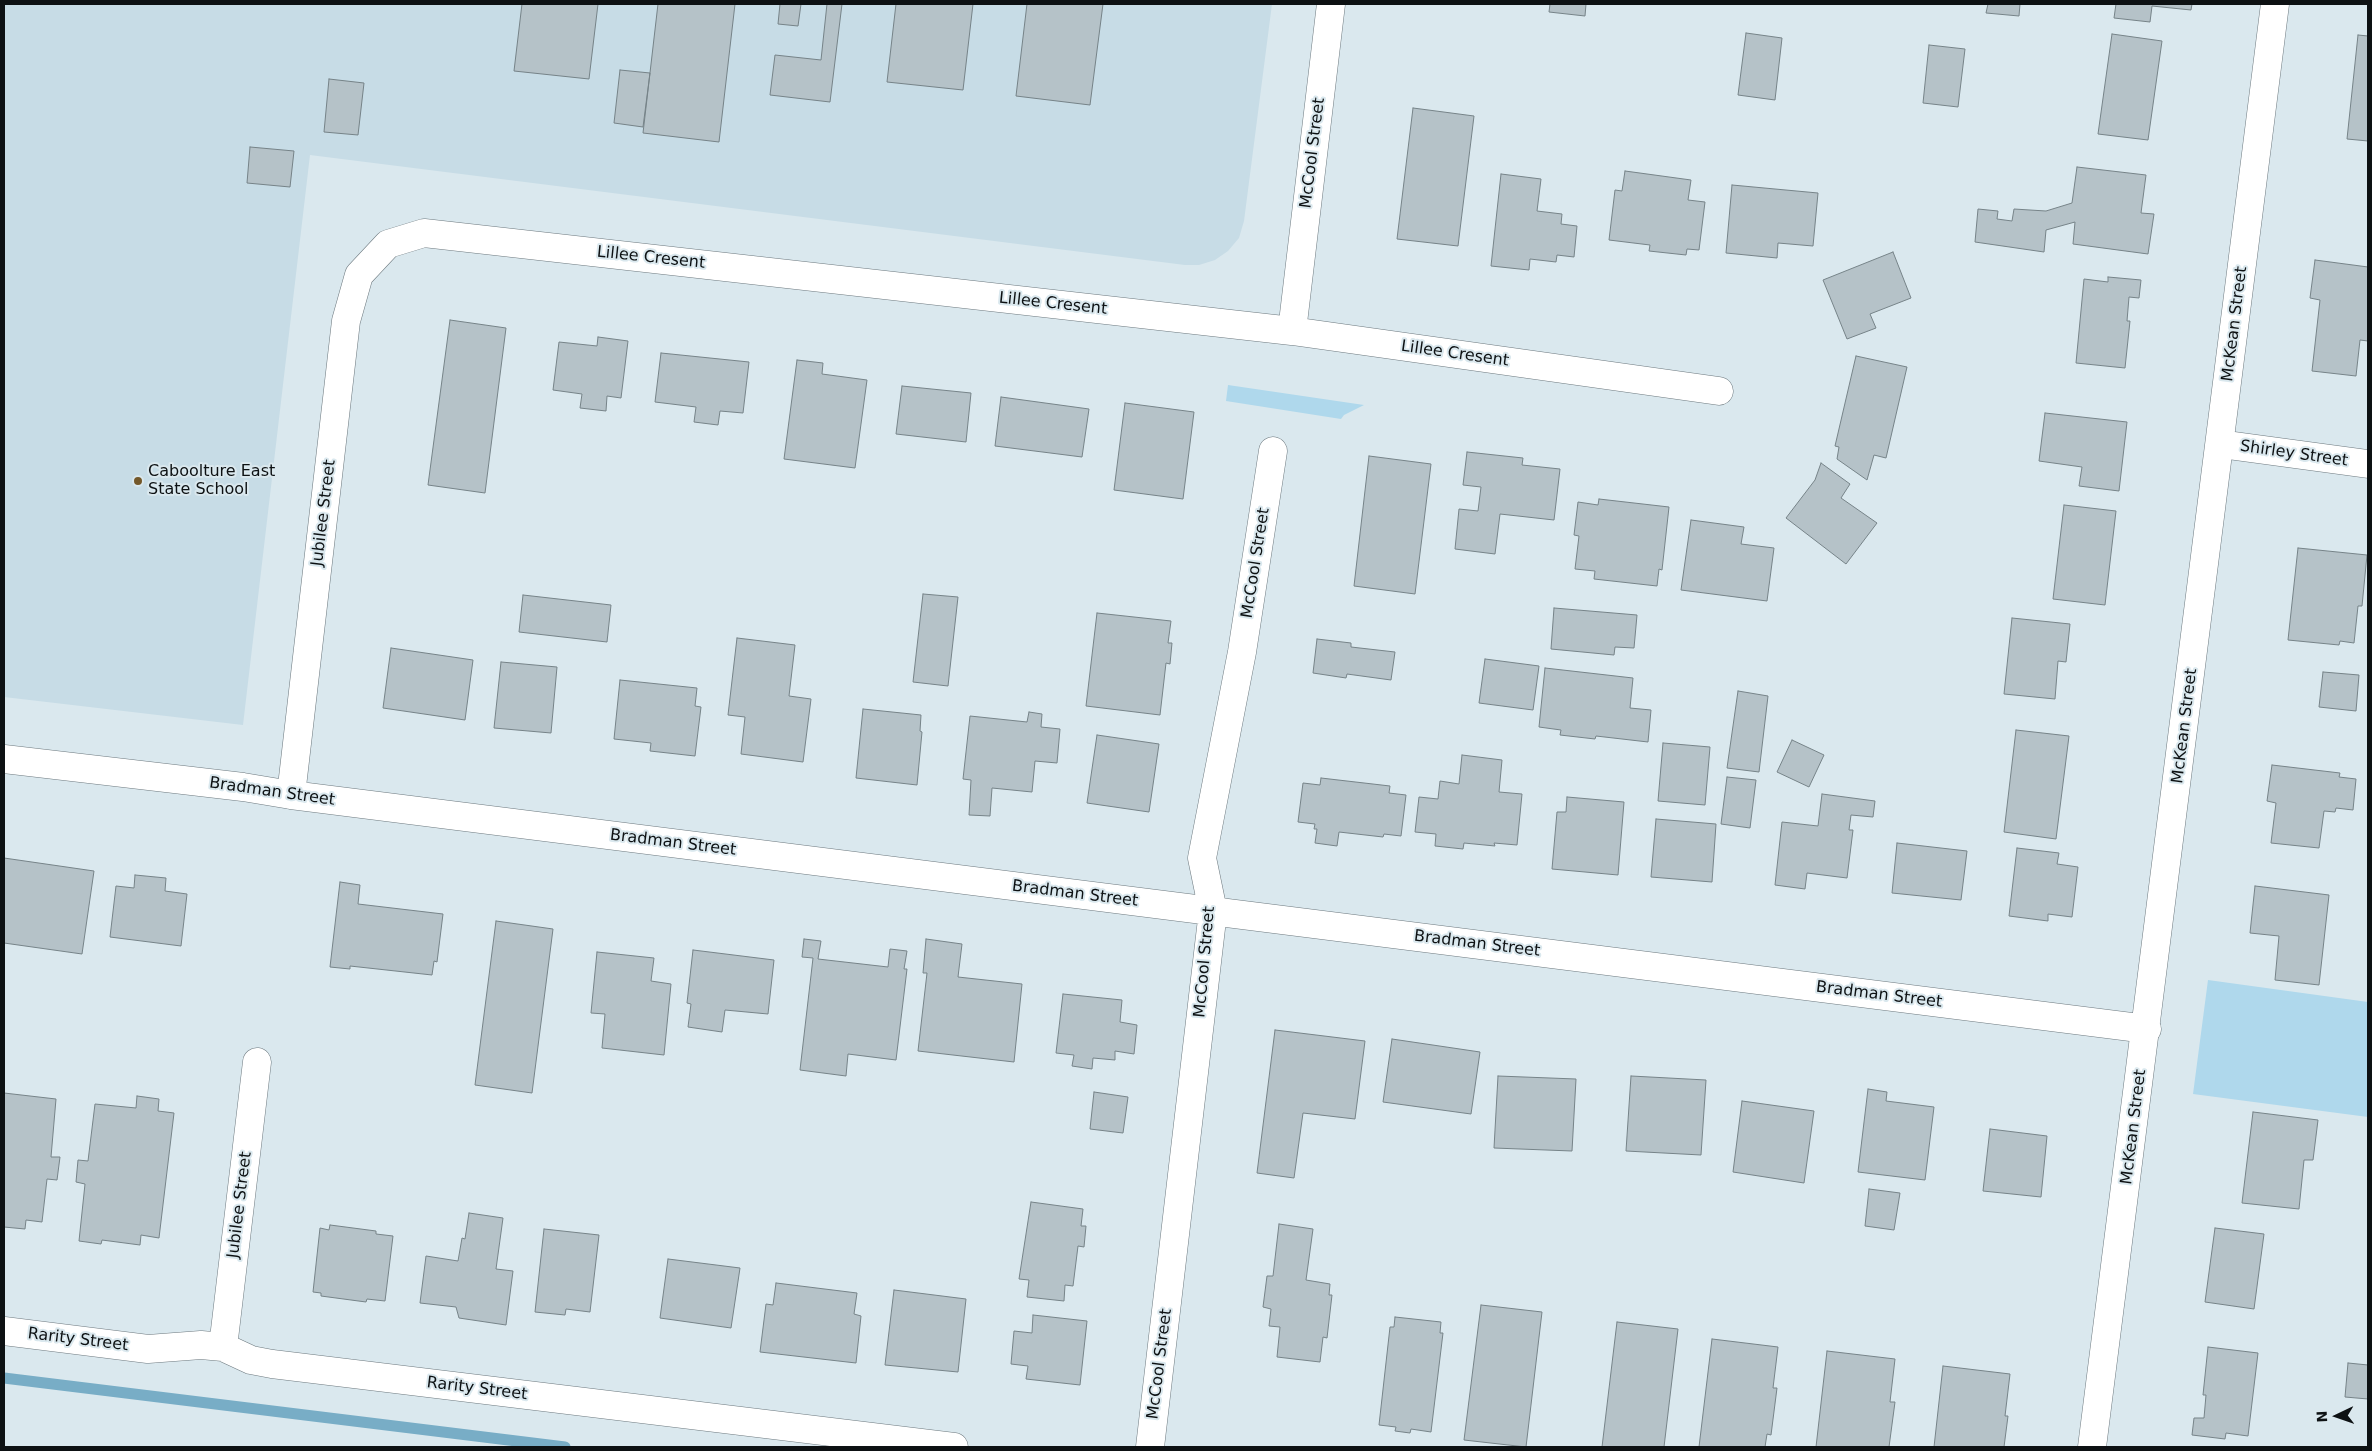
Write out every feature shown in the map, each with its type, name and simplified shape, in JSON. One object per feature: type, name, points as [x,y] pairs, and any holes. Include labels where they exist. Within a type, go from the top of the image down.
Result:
[{"type":"street","name":"McCool Street","points":[[1292,331],[1331,4]]},
{"type":"street","name":"McKean Street","points":[[2092,1447],[2147,1029],[2275,4]]},
{"type":"street","name":"Lillee Cresent","points":[[388,244],[424,232],[1292,331],[1719,391]]},
{"type":"street","name":"Jubilee Street","points":[[291,795],[346,321],[359,275],[388,244]]},
{"type":"street","name":"Shirley Street","points":[[2220,444],[2368,464]]},
{"type":"street","name":"McCool Street","points":[[1150,1447],[1213,911],[1202,858],[1242,652],[1272,451]]},
{"type":"street","name":"Bradman Street","points":[[4,760],[243,787],[291,795],[2147,1029]]},
{"type":"street","name":"Jubilee Street","points":[[223,1347],[257,1062]]},
{"type":"street","name":"Rarity Street","points":[[4,1331],[148,1349],[201,1345],[223,1347],[251,1360],[272,1364],[954,1447]]},
{"type":"shaded area","name":"Caboolture East State School","points":[[4,4],[1272,4],[1244,221],[1239,238],[1228,251],[1215,260],[1199,265],[1185,265],[310,155],[243,725],[4,697]]},
{"type":"shaded area","points":[[1228,385],[1364,405],[1344,415],[1341,419],[1226,401]]},
{"type":"shaded area","points":[[2208,980],[2368,1002],[2368,1117],[2193,1094]]},
{"type":"building","points":[[522,4],[598,4],[589,79],[514,71]]},
{"type":"building","points":[[658,4],[735,4],[719,142],[643,133]]},
{"type":"building","points":[[780,4],[801,4],[798,26],[778,24]]},
{"type":"building","points":[[827,4],[842,4],[830,102],[770,95],[775,55],[821,60]]},
{"type":"building","points":[[896,4],[973,4],[963,90],[887,82]]},
{"type":"building","points":[[1027,4],[1103,4],[1090,105],[1016,96]]},
{"type":"building","points":[[1550,4],[1586,4],[1585,16],[1549,12]]},
{"type":"building","points":[[1988,4],[2020,4],[2019,16],[1986,13]]},
{"type":"building","points":[[2116,4],[2192,4],[2191,10],[2152,6],[2150,22],[2114,18]]},
{"type":"building","points":[[1746,33],[1782,38],[1775,100],[1738,95]]},
{"type":"building","points":[[2112,34],[2162,41],[2148,140],[2098,134]]},
{"type":"building","points":[[2358,35],[2368,36],[2368,141],[2347,139]]},
{"type":"building","points":[[1929,45],[1965,49],[1958,107],[1923,103]]},
{"type":"building","points":[[620,70],[650,73],[643,127],[614,123]]},
{"type":"building","points":[[329,79],[364,83],[358,135],[324,132]]},
{"type":"building","points":[[1413,108],[1474,116],[1458,246],[1397,239]]},
{"type":"building","points":[[250,147],[294,151],[290,187],[247,183]]},
{"type":"building","points":[[2077,167],[2146,175],[2141,213],[2154,214],[2148,254],[2073,244],[2075,222],[2046,230],[2044,252],[1975,242],[1978,209],[1998,211],[1997,219],[2012,221],[2014,209],[2046,211],[2072,203]]},
{"type":"building","points":[[1625,171],[1691,180],[1688,200],[1705,202],[1699,250],[1687,249],[1686,255],[1649,251],[1650,245],[1609,240],[1615,190],[1622,191]]},
{"type":"building","points":[[1501,174],[1541,179],[1537,211],[1562,214],[1561,224],[1577,226],[1574,257],[1557,255],[1556,262],[1530,259],[1529,270],[1491,266]]},
{"type":"building","points":[[1732,185],[1818,193],[1813,246],[1778,243],[1777,258],[1726,253]]},
{"type":"building","points":[[1893,252],[1911,298],[1870,314],[1876,328],[1847,339],[1823,280]]},
{"type":"building","points":[[2315,260],[2368,267],[2368,341],[2360,340],[2356,376],[2312,371],[2320,300],[2310,298]]},
{"type":"building","points":[[2108,277],[2141,280],[2139,298],[2129,297],[2127,321],[2130,321],[2125,368],[2076,363],[2084,279],[2108,282]]},
{"type":"building","points":[[450,320],[506,328],[485,493],[428,485]]},
{"type":"building","points":[[598,337],[628,341],[621,398],[607,396],[606,411],[580,408],[582,394],[553,390],[559,342],[597,346]]},
{"type":"building","points":[[661,353],[749,362],[743,413],[720,411],[718,425],[694,422],[696,407],[655,402]]},
{"type":"building","points":[[1856,356],[1907,367],[1886,458],[1874,455],[1867,480],[1837,459],[1839,447],[1835,446]]},
{"type":"building","points":[[797,360],[823,363],[822,374],[867,380],[855,468],[784,459]]},
{"type":"building","points":[[902,386],[971,393],[966,442],[896,434]]},
{"type":"building","points":[[1001,397],[1089,409],[1082,457],[995,446]]},
{"type":"building","points":[[1125,403],[1194,412],[1183,499],[1114,490]]},
{"type":"building","points":[[2045,413],[2127,422],[2119,491],[2079,486],[2082,467],[2039,461]]},
{"type":"building","points":[[1467,452],[1523,458],[1522,465],[1560,469],[1554,520],[1500,514],[1495,554],[1455,549],[1459,509],[1478,511],[1481,487],[1463,485]]},
{"type":"building","points":[[1369,456],[1431,464],[1415,594],[1354,586]]},
{"type":"building","points":[[1821,463],[1850,484],[1841,498],[1877,523],[1846,564],[1786,518],[1815,480]]},
{"type":"building","points":[[1599,499],[1669,507],[1662,570],[1659,569],[1657,586],[1594,579],[1595,571],[1575,569],[1579,536],[1574,535],[1578,502],[1598,505]]},
{"type":"building","points":[[2064,505],[2116,511],[2105,605],[2053,599]]},
{"type":"building","points":[[1691,520],[1744,527],[1741,544],[1774,548],[1767,601],[1681,590]]},
{"type":"building","points":[[2298,548],[2367,555],[2362,606],[2358,606],[2354,643],[2340,641],[2339,645],[2288,640]]},
{"type":"building","points":[[923,594],[958,597],[948,686],[913,682]]},
{"type":"building","points":[[523,595],[611,605],[607,642],[519,632]]},
{"type":"building","points":[[1554,608],[1637,615],[1634,648],[1615,647],[1614,655],[1551,649]]},
{"type":"building","points":[[1097,613],[1171,621],[1168,643],[1172,643],[1170,664],[1166,663],[1160,715],[1086,706]]},
{"type":"building","points":[[2012,618],[2070,624],[2066,662],[2058,661],[2055,699],[2004,694]]},
{"type":"building","points":[[737,638],[795,645],[789,696],[811,699],[803,762],[741,754],[745,717],[728,715]]},
{"type":"building","points":[[1317,639],[1351,643],[1351,647],[1395,652],[1391,680],[1347,674],[1346,678],[1313,673]]},
{"type":"building","points":[[391,648],[473,660],[465,720],[383,708]]},
{"type":"building","points":[[1485,659],[1539,666],[1533,710],[1479,703]]},
{"type":"building","points":[[501,662],[557,667],[551,733],[494,728]]},
{"type":"building","points":[[1545,668],[1633,678],[1630,708],[1651,710],[1648,742],[1596,736],[1595,739],[1560,735],[1561,730],[1539,727]]},
{"type":"building","points":[[2323,672],[2359,675],[2356,711],[2319,707]]},
{"type":"building","points":[[620,680],[697,688],[695,706],[701,707],[695,756],[650,751],[651,743],[614,739]]},
{"type":"building","points":[[1738,691],[1768,696],[1759,772],[1727,768]]},
{"type":"building","points":[[863,709],[921,715],[920,731],[922,732],[917,785],[856,778]]},
{"type":"building","points":[[1029,712],[1042,714],[1041,727],[1060,729],[1057,763],[1035,761],[1032,792],[992,788],[990,816],[969,815],[971,780],[963,779],[970,716],[1027,722]]},
{"type":"building","points":[[2016,730],[2069,736],[2056,839],[2004,832]]},
{"type":"building","points":[[1097,735],[1159,744],[1149,812],[1087,803]]},
{"type":"building","points":[[1792,740],[1824,755],[1809,787],[1777,772]]},
{"type":"building","points":[[1663,743],[1710,747],[1705,805],[1658,801]]},
{"type":"building","points":[[1462,755],[1502,760],[1499,792],[1522,794],[1517,845],[1494,843],[1495,846],[1464,843],[1463,849],[1435,846],[1436,834],[1415,832],[1419,797],[1438,799],[1440,781],[1459,784]]},
{"type":"building","points":[[2272,765],[2340,773],[2339,777],[2356,779],[2353,810],[2336,808],[2335,812],[2324,811],[2319,848],[2271,843],[2276,803],[2267,801]]},
{"type":"building","points":[[1727,777],[1756,780],[1750,828],[1721,824]]},
{"type":"building","points":[[1321,778],[1390,786],[1389,793],[1406,795],[1401,836],[1384,834],[1383,837],[1339,832],[1337,846],[1315,843],[1317,829],[1314,829],[1315,824],[1298,822],[1303,783],[1320,785]]},
{"type":"building","points":[[1822,794],[1875,801],[1873,817],[1851,815],[1849,830],[1853,830],[1847,878],[1807,873],[1805,889],[1775,885],[1782,822],[1818,826]]},
{"type":"building","points":[[1567,797],[1624,802],[1618,875],[1552,869],[1557,812],[1566,812]]},
{"type":"building","points":[[1656,819],[1716,824],[1712,882],[1651,877]]},
{"type":"building","points":[[1897,843],[1967,851],[1961,900],[1892,893]]},
{"type":"building","points":[[2017,848],[2059,853],[2057,864],[2078,867],[2072,917],[2048,914],[2048,921],[2009,916]]},
{"type":"building","points":[[4,858],[94,871],[82,954],[4,943]]},
{"type":"building","points":[[135,875],[166,878],[165,891],[187,894],[181,946],[110,937],[116,886],[134,888]]},
{"type":"building","points":[[340,882],[360,885],[358,904],[443,914],[437,962],[434,961],[432,975],[350,966],[350,969],[330,967]]},
{"type":"building","points":[[2255,886],[2329,895],[2319,985],[2275,980],[2279,936],[2250,933]]},
{"type":"building","points":[[496,921],[553,929],[532,1093],[475,1085]]},
{"type":"building","points":[[804,939],[821,941],[818,959],[888,967],[890,949],[907,951],[904,969],[907,969],[896,1060],[848,1054],[846,1076],[800,1070],[813,958],[802,957]]},
{"type":"building","points":[[926,939],[962,944],[958,977],[1022,984],[1014,1062],[918,1051],[927,973],[923,973]]},
{"type":"building","points":[[693,950],[774,960],[768,1014],[725,1010],[722,1032],[688,1027],[691,1004],[687,1003]]},
{"type":"building","points":[[597,952],[654,958],[651,981],[671,984],[664,1055],[602,1048],[605,1014],[591,1013]]},
{"type":"building","points":[[1063,994],[1122,1000],[1120,1022],[1137,1025],[1134,1054],[1115,1051],[1115,1060],[1093,1058],[1092,1069],[1072,1066],[1074,1055],[1056,1053]]},
{"type":"building","points":[[1275,1030],[1365,1041],[1355,1119],[1303,1113],[1294,1178],[1257,1173]]},
{"type":"building","points":[[1392,1039],[1480,1052],[1471,1114],[1383,1102]]},
{"type":"building","points":[[1498,1076],[1576,1079],[1572,1151],[1494,1148]]},
{"type":"building","points":[[1631,1076],[1706,1080],[1701,1155],[1626,1151]]},
{"type":"building","points":[[1868,1089],[1887,1092],[1886,1101],[1934,1107],[1925,1180],[1858,1172]]},
{"type":"building","points":[[1094,1092],[1128,1097],[1123,1133],[1090,1129]]},
{"type":"building","points":[[4,1093],[56,1099],[51,1157],[60,1157],[57,1180],[47,1179],[42,1222],[26,1220],[25,1229],[4,1227]]},
{"type":"building","points":[[137,1096],[159,1099],[158,1111],[174,1113],[159,1238],[141,1235],[140,1245],[102,1240],[101,1244],[79,1241],[85,1184],[76,1182],[78,1160],[88,1161],[95,1104],[136,1108]]},
{"type":"building","points":[[1742,1101],[1814,1111],[1804,1183],[1733,1172]]},
{"type":"building","points":[[2253,1112],[2318,1120],[2313,1160],[2304,1160],[2299,1209],[2242,1203]]},
{"type":"building","points":[[1990,1129],[2047,1136],[2041,1197],[1983,1191]]},
{"type":"building","points":[[1869,1189],[1900,1193],[1894,1230],[1865,1226]]},
{"type":"building","points":[[1031,1202],[1083,1209],[1081,1226],[1086,1226],[1084,1247],[1078,1246],[1073,1286],[1065,1285],[1064,1301],[1027,1297],[1029,1280],[1019,1279]]},
{"type":"building","points":[[469,1213],[503,1218],[496,1269],[513,1271],[506,1325],[459,1318],[456,1307],[420,1303],[426,1256],[458,1261],[462,1238],[465,1239]]},
{"type":"building","points":[[1279,1224],[1313,1229],[1306,1280],[1330,1284],[1329,1295],[1332,1295],[1327,1338],[1323,1337],[1320,1362],[1277,1357],[1280,1327],[1269,1326],[1271,1309],[1263,1307],[1267,1276],[1273,1276]]},
{"type":"building","points":[[330,1225],[376,1231],[376,1234],[393,1236],[385,1301],[367,1299],[366,1302],[321,1296],[321,1293],[313,1292],[320,1228],[329,1230]]},
{"type":"building","points":[[2215,1228],[2264,1234],[2254,1309],[2205,1302]]},
{"type":"building","points":[[544,1229],[599,1235],[590,1312],[566,1309],[565,1315],[535,1312]]},
{"type":"building","points":[[668,1259],[740,1268],[731,1328],[660,1318]]},
{"type":"building","points":[[776,1283],[857,1293],[854,1314],[861,1316],[856,1363],[760,1352],[766,1304],[773,1305]]},
{"type":"building","points":[[894,1290],[966,1299],[958,1372],[885,1365]]},
{"type":"building","points":[[1481,1305],[1542,1312],[1526,1447],[1464,1440]]},
{"type":"building","points":[[1033,1315],[1087,1321],[1080,1385],[1026,1379],[1028,1366],[1011,1364],[1014,1331],[1032,1333]]},
{"type":"building","points":[[1395,1317],[1441,1322],[1440,1333],[1443,1333],[1431,1432],[1411,1429],[1410,1433],[1395,1431],[1396,1427],[1379,1425],[1390,1327],[1394,1327]]},
{"type":"building","points":[[1617,1322],[1678,1329],[1664,1447],[1602,1447]]},
{"type":"building","points":[[1712,1339],[1778,1347],[1773,1388],[1777,1388],[1771,1435],[1767,1434],[1765,1447],[1699,1447]]},
{"type":"building","points":[[2208,1347],[2258,1353],[2248,1436],[2226,1433],[2225,1439],[2192,1435],[2194,1418],[2204,1418],[2206,1395],[2203,1395]]},
{"type":"building","points":[[1827,1351],[1895,1359],[1890,1402],[1895,1402],[1889,1447],[1816,1447]]},
{"type":"building","points":[[2348,1363],[2368,1365],[2368,1399],[2345,1397]]},
{"type":"building","points":[[1943,1366],[2010,1374],[2005,1416],[2008,1416],[2004,1447],[1934,1447]]},
{"type":"waterway","points":[[4,1378],[565,1447]]},
{"type":"place","name":"Caboolture East State School","points":[[138,481]]}]
